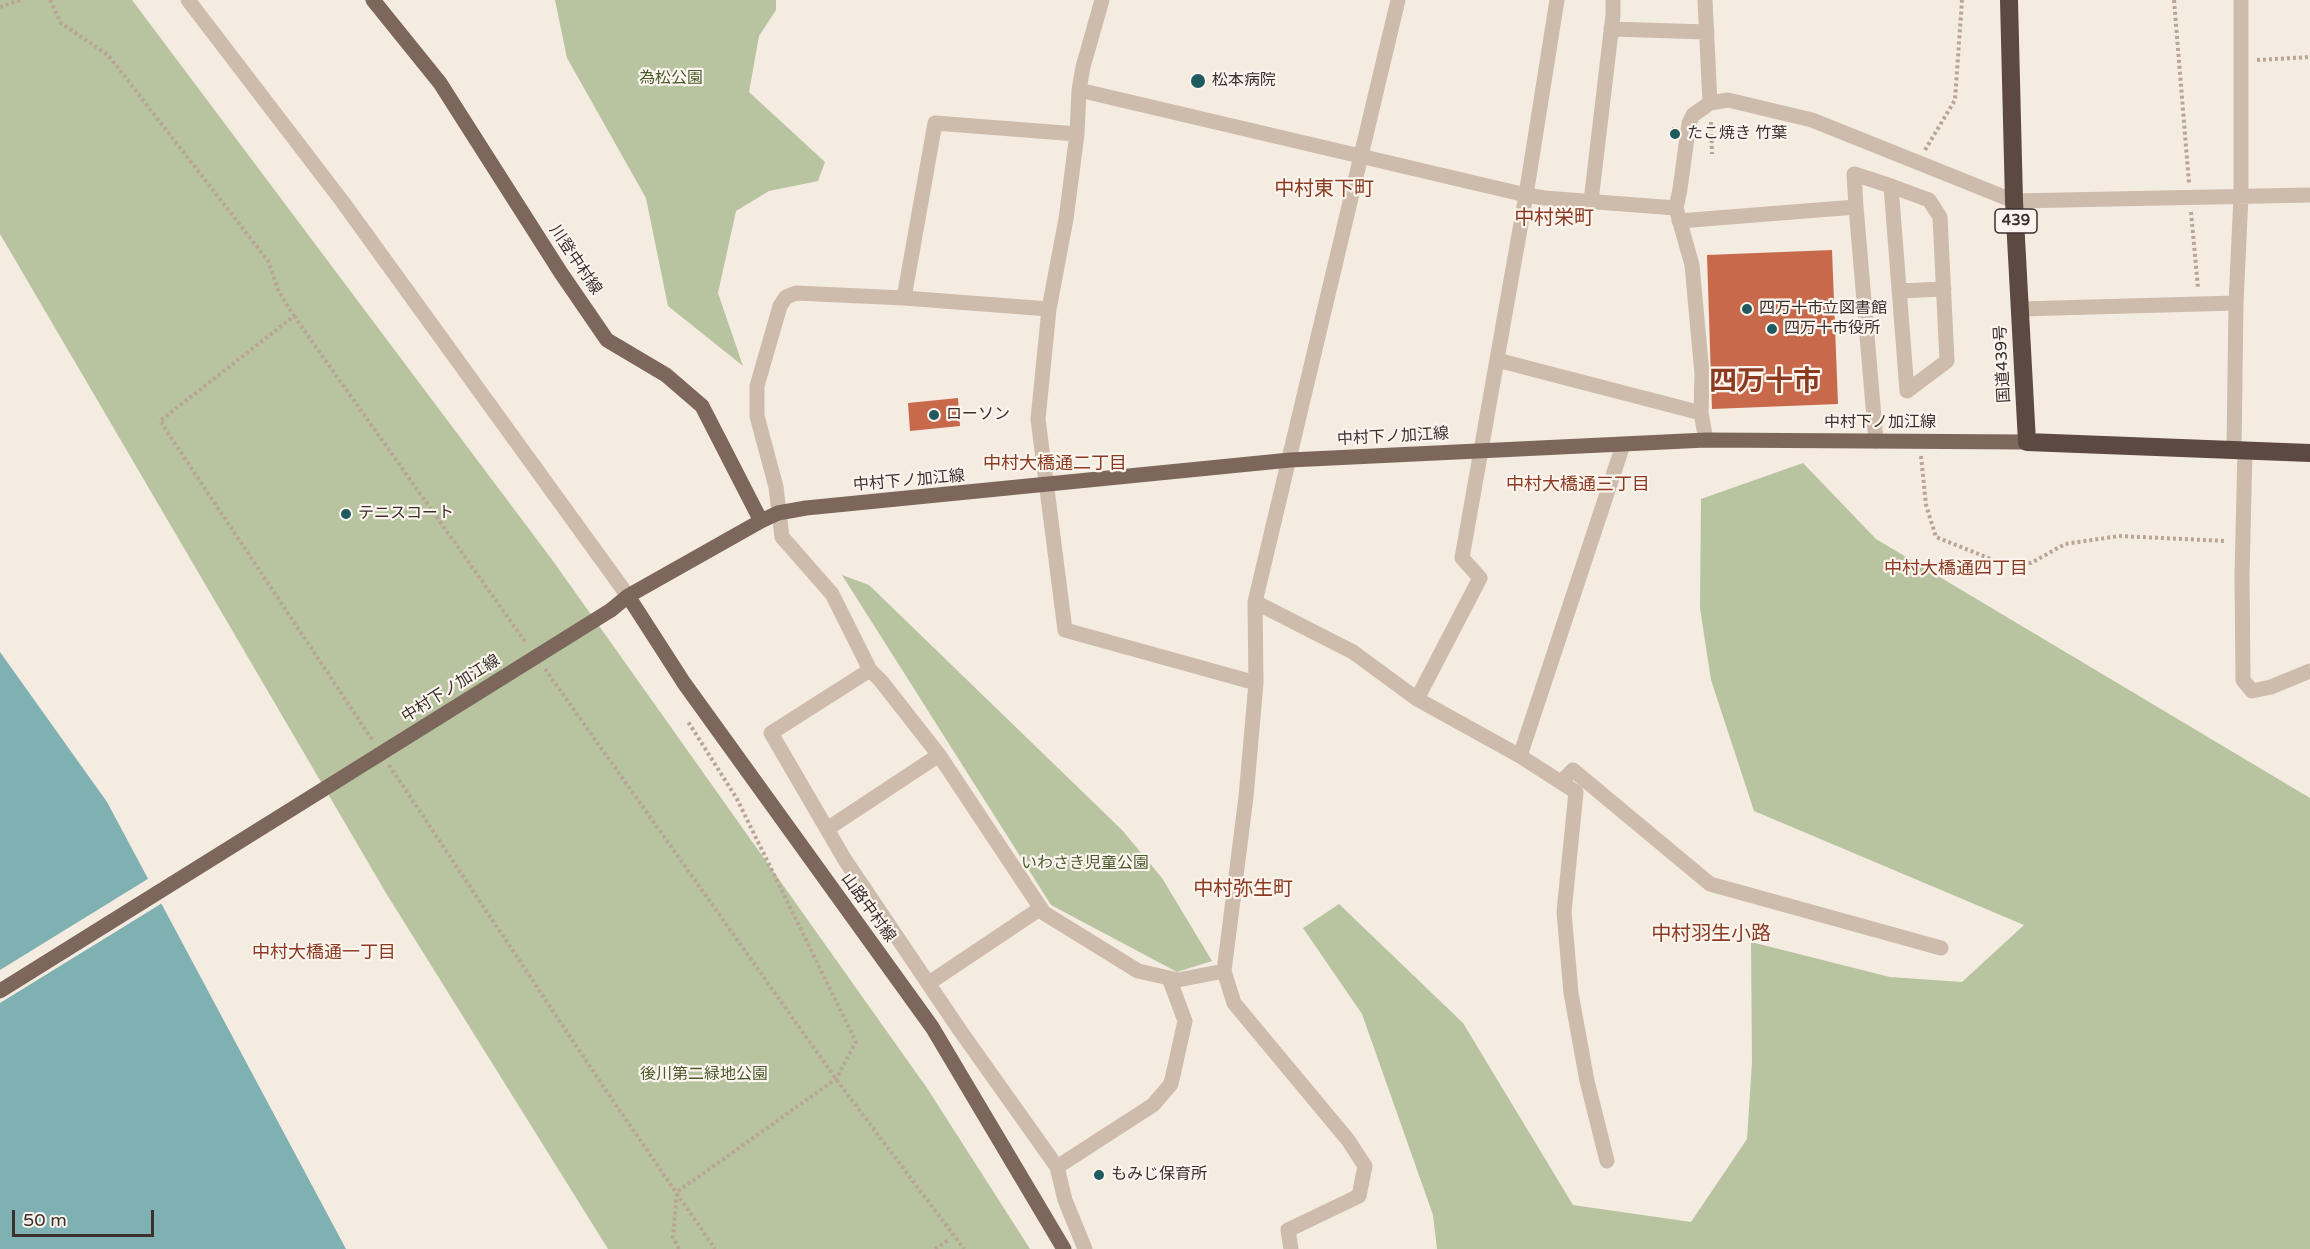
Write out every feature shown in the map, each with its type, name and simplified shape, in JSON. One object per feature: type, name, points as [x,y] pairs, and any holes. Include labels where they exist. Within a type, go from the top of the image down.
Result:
[{"type":"highway","name":"国道439号","points":[[2009,0],[2014,201],[2027,442]]},
{"type":"highway","points":[[2027,442],[2310,453]]},
{"type":"main road","name":"川登中村線","points":[[373,0],[440,83],[561,273],[608,340],[666,375],[702,406],[760,521]]},
{"type":"main road","name":"中村下ノ加江線","points":[[0,991],[611,610],[628,596],[778,513],[806,508],[1290,460],[1706,440],[2027,442]]},
{"type":"main road","name":"山路中村線","points":[[628,596],[684,683],[932,1027],[1064,1249]]},
{"type":"street","points":[[188,0],[342,201],[628,596]]},
{"type":"street","points":[[1102,0],[1083,67],[1079,90],[1077,134],[1066,219],[1049,309],[1038,419],[1065,630],[1256,683]]},
{"type":"street","points":[[1291,1249],[1288,1230],[1359,1196],[1365,1166],[1348,1140],[1234,1003],[1224,971],[1246,797],[1256,683],[1255,602],[1398,0]]},
{"type":"street","points":[[1417,699],[1480,578],[1462,558],[1479,451],[1526,195],[1557,0]]},
{"type":"street","points":[[1591,201],[1613,0]]},
{"type":"street","points":[[1705,0],[1710,103]]},
{"type":"street","points":[[2241,0],[2241,196],[2236,303],[2243,542],[2243,681],[2252,691],[2271,687],[2310,672]]},
{"type":"street","points":[[1611,29],[1707,32]]},
{"type":"street","points":[[1079,90],[1526,195],[1591,201],[1678,214],[1856,207]]},
{"type":"street","points":[[1706,440],[1701,413],[1702,374],[1692,265],[1678,214],[1689,123],[1693,115],[1710,103],[1728,100],[1812,120],[2014,201],[2310,195]]},
{"type":"street","points":[[904,298],[935,123],[1077,134]]},
{"type":"street","points":[[1876,441],[1854,174],[1891,186],[1929,200],[1940,217],[1947,361],[1907,392],[1891,186]]},
{"type":"street","points":[[1899,291],[1944,289]]},
{"type":"street","points":[[1049,309],[904,298],[796,293],[786,297],[780,306],[758,386],[757,416],[776,486],[782,537],[832,594],[870,670],[939,755],[1044,913],[1138,971],[1178,980],[1224,971]]},
{"type":"street","points":[[2020,309],[2236,303]]},
{"type":"street","points":[[1497,360],[1701,413]]},
{"type":"street","points":[[1521,756],[1623,445]]},
{"type":"street","points":[[1255,602],[1353,652],[1417,699],[1521,756],[1576,792],[1564,912],[1571,993],[1587,1080],[1607,1161]]},
{"type":"street","points":[[870,670],[771,733],[845,860],[1058,1167],[1065,1200],[1085,1249]]},
{"type":"street","points":[[827,829],[939,755]]},
{"type":"street","points":[[1562,781],[1573,770],[1710,884],[1941,948]]},
{"type":"street","points":[[929,983],[1041,908]]},
{"type":"street","points":[[1058,1167],[1153,1106],[1171,1084],[1185,1021],[1169,978]]},
{"type":"path","points":[[0,7],[21,0]]},
{"type":"path","points":[[50,0],[61,23],[108,54],[268,261],[279,292],[294,316],[530,649]]},
{"type":"path","points":[[1917,163],[1955,100],[1962,0]]},
{"type":"path","points":[[2174,0],[2199,304]]},
{"type":"path","points":[[2241,61],[2310,57]]},
{"type":"path","points":[[1710,103],[1712,154]]},
{"type":"path","points":[[294,316],[160,421],[379,750]]},
{"type":"path","points":[[1920,441],[1926,505],[1936,537],[1996,561],[2031,563],[2065,544],[2119,536],[2243,542]]},
{"type":"path","points":[[544,668],[836,1079],[964,1249]]},
{"type":"path","points":[[679,1249],[673,1237],[677,1192],[836,1079],[856,1042],[737,799],[687,718]]},
{"type":"path","points":[[386,760],[605,1089],[715,1249]]},
{"type":"path","points":[[935,1249],[950,1239]]},
{"type":"green space","name":"後川第二緑地公園","points":[[0,0],[132,0],[553,561],[927,1088],[1030,1249],[608,1249],[386,893],[0,234]]},
{"type":"green space","name":"為松公園","points":[[555,0],[776,0],[776,10],[759,36],[749,92],[825,162],[818,181],[769,191],[736,211],[718,293],[743,366],[668,306],[646,198],[567,58]]},
{"type":"green space","points":[[1803,463],[1876,539],[2310,798],[2310,1249],[1437,1249],[1433,1215],[1362,1014],[1303,928],[1339,904],[1463,1023],[1573,1205],[1691,1222],[1747,1139],[1752,1062],[1751,942],[1890,977],[1962,982],[2024,925],[1754,811],[1711,680],[1700,608],[1701,499]]},
{"type":"green space","name":"いわさき児童公園","points":[[842,575],[869,585],[1122,830],[1162,878],[1212,961],[1177,972],[1051,905]]},
{"type":"water","points":[[0,652],[107,802],[346,1249],[0,1249]]},
{"type":"pier","points":[[151,877],[164,902],[0,1003],[0,970]]},
{"type":"building","name":"たこ焼き 竹葉","points":[[1672,127],[1678,128],[1677,140],[1671,140]]},
{"type":"building","name":"四万十市役所","points":[[1832,250],[1838,404],[1712,409],[1707,255]]},
{"type":"building","name":"ローソン","points":[[958,398],[960,426],[910,431],[908,403]]},
{"type":"place","name":"松本病院","points":[[1198,81]]},
{"type":"place","name":"たこ焼き 竹葉","points":[[1675,134]]},
{"type":"place","name":"四万十市立図書館","points":[[1747,309]]},
{"type":"place","name":"四万十市役所","points":[[1772,329]]},
{"type":"place","name":"ローソン","points":[[934,415]]},
{"type":"place","name":"テニスコート","points":[[346,514]]},
{"type":"place","name":"もみじ保育所","points":[[1099,1175]]},
{"type":"district","name":"中村東下町","points":[[1324,190]]},
{"type":"district","name":"中村栄町","points":[[1554,219]]},
{"type":"district","name":"四万十市","points":[[1765,383]]},
{"type":"district","name":"中村大橋通二丁目","points":[[1055,464]]},
{"type":"district","name":"中村大橋通三丁目","points":[[1578,485]]},
{"type":"district","name":"中村大橋通四丁目","points":[[1956,569]]},
{"type":"district","name":"中村弥生町","points":[[1243,890]]},
{"type":"district","name":"中村羽生小路","points":[[1711,935]]},
{"type":"district","name":"中村大橋通一丁目","points":[[324,953]]}]
